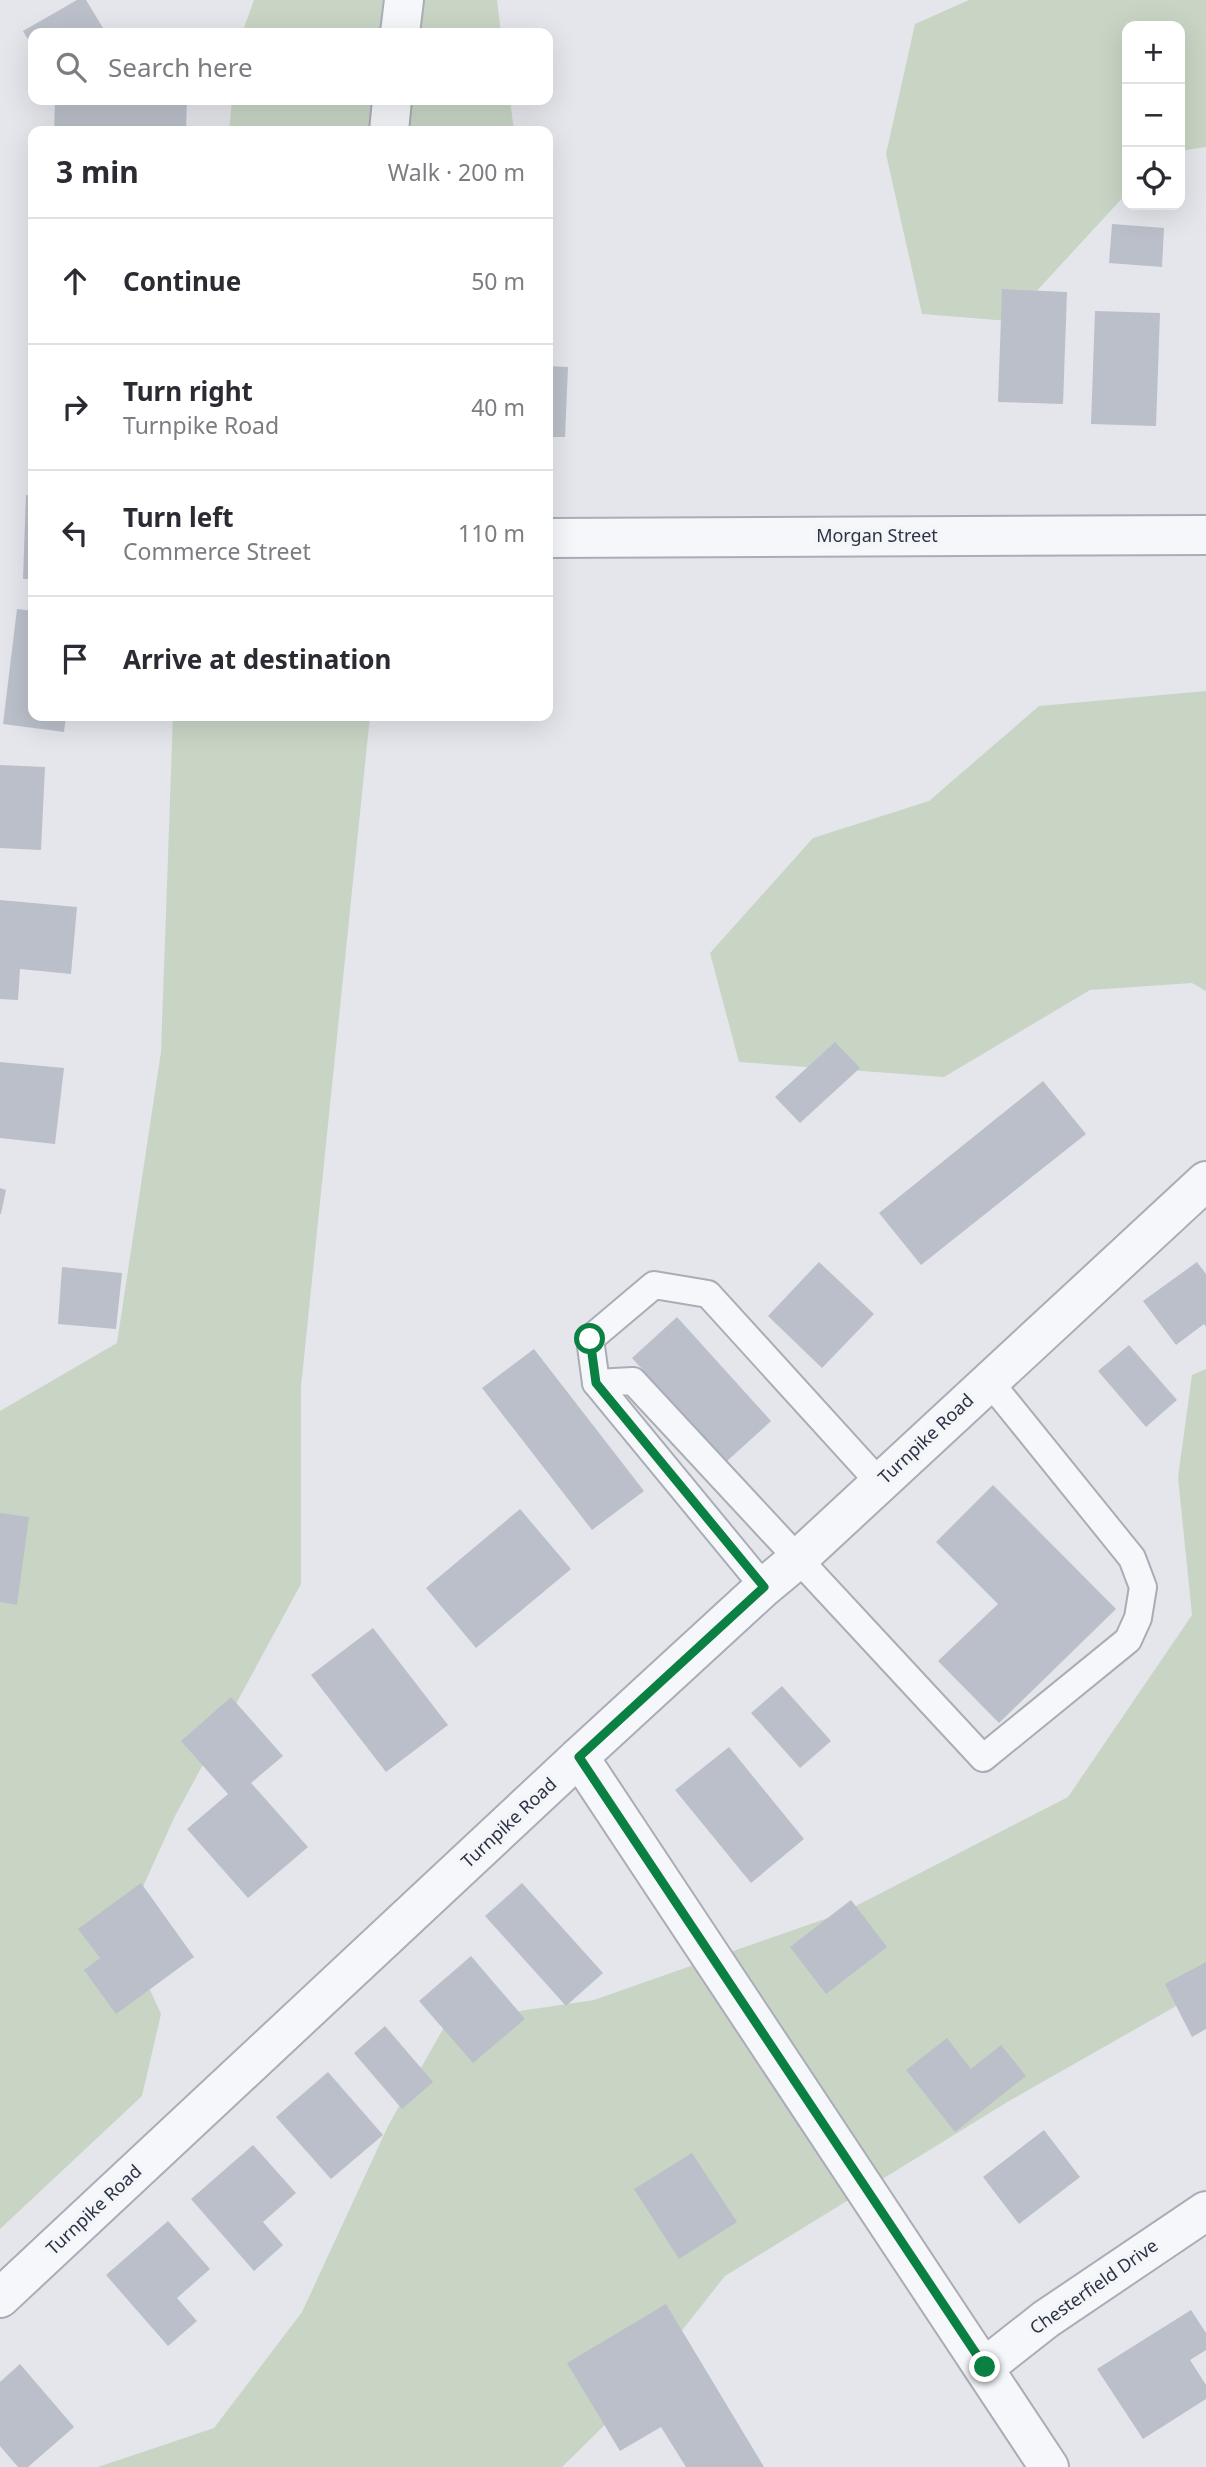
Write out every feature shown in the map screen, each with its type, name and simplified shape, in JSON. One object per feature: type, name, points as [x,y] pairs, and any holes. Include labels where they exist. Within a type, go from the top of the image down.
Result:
[{"type":"street","points":[[401,28],[404,0]]},
{"type":"street","points":[[389,126],[392,105]]},
{"type":"street","name":"Morgan Street","points":[[553,538],[1206,535]]},
{"type":"street","name":"Turnpike Road","points":[[0,2298],[579,1757],[799,1558],[1206,1181]]},
{"type":"street","points":[[579,1757],[985,2367],[1044,2465]]},
{"type":"street","name":"Chesterfield Drive","points":[[985,2367],[1045,2319],[1206,2211]]},
{"type":"lane","points":[[764,1587],[596,1383],[590,1339],[654,1285],[708,1294],[878,1482]]},
{"type":"lane","points":[[596,1383],[633,1381],[983,1758],[1128,1640],[1138,1618],[1143,1587],[1132,1558],[989,1381]]},
{"type":"green space","points":[[254,0],[497,0],[500,28],[244,28]]},
{"type":"green space","points":[[969,0],[1206,0],[1206,147],[1185,150],[1185,21],[1122,21],[1122,198],[1009,321],[922,314],[886,154],[915,24]]},
{"type":"green space","points":[[232,105],[511,105],[513,126],[229,126]]},
{"type":"green space","points":[[1206,691],[1206,991],[1192,983],[1090,990],[944,1077],[739,1062],[710,953],[813,838],[929,801],[1039,706]]},
{"type":"green space","points":[[173,721],[369,721],[301,1387],[301,1584],[174,1818],[123,1931],[161,2014],[142,2096],[0,2229],[0,1411],[117,1343],[161,1052]]},
{"type":"green space","points":[[1206,1369],[1206,1989],[1009,2101],[725,2276],[616,2414],[562,2467],[98,2467],[214,2428],[302,2312],[389,2124],[447,2022],[594,2000],[842,1913],[1068,1797],[1192,1615],[1178,1477],[1192,1375]]},
{"type":"building","points":[[77,0],[86,0],[103,28],[28,28]]},
{"type":"building","points":[[55,105],[187,105],[186,126],[54,126]]},
{"type":"building","points":[[1112,224],[1164,228],[1162,267],[1109,263]]},
{"type":"building","points":[[1002,289],[1067,292],[1063,404],[998,402]]},
{"type":"building","points":[[1095,311],[1160,313],[1156,426],[1091,424]]},
{"type":"building","points":[[553,366],[568,367],[565,437],[553,437]]},
{"type":"building","points":[[26,495],[28,579],[23,579]]},
{"type":"building","points":[[17,609],[28,610],[28,721],[65,721],[64,732],[3,724]]},
{"type":"building","points":[[0,765],[45,767],[41,850],[0,848]]},
{"type":"building","points":[[0,900],[77,907],[71,974],[20,969],[18,1000],[0,999]]},
{"type":"building","points":[[835,1042],[860,1068],[800,1123],[775,1097]]},
{"type":"building","points":[[0,1062],[64,1068],[55,1144],[0,1138]]},
{"type":"building","points":[[1043,1081],[1086,1134],[921,1265],[879,1213]]},
{"type":"building","points":[[0,1188],[6,1190],[1,1214],[0,1214]]},
{"type":"building","points":[[819,1262],[874,1314],[822,1368],[768,1316]]},
{"type":"building","points":[[1197,1262],[1206,1274],[1206,1327],[1204,1324],[1176,1345],[1143,1301]]},
{"type":"building","points":[[62,1267],[122,1273],[116,1329],[58,1324]]},
{"type":"building","points":[[677,1317],[771,1421],[726,1462],[632,1358]]},
{"type":"building","points":[[1129,1345],[1177,1400],[1146,1427],[1098,1371]]},
{"type":"building","points":[[534,1349],[644,1491],[592,1530],[482,1388]]},
{"type":"building","points":[[993,1485],[1116,1609],[999,1723],[938,1661],[998,1604],[936,1542]]},
{"type":"building","points":[[520,1509],[571,1569],[476,1648],[426,1588]]},
{"type":"building","points":[[0,1513],[29,1517],[17,1605],[0,1602]]},
{"type":"building","points":[[373,1628],[448,1725],[386,1772],[311,1675]]},
{"type":"building","points":[[782,1686],[831,1741],[800,1768],[751,1713]]},
{"type":"building","points":[[231,1697],[283,1756],[251,1783],[308,1847],[248,1898],[187,1829],[228,1794],[181,1741]]},
{"type":"building","points":[[729,1747],[804,1839],[751,1883],[675,1790]]},
{"type":"building","points":[[141,1883],[194,1957],[116,2014],[84,1970],[100,1958],[78,1929]]},
{"type":"building","points":[[522,1883],[603,1973],[566,2006],[485,1916]]},
{"type":"building","points":[[851,1900],[887,1947],[826,1994],[790,1947]]},
{"type":"building","points":[[471,1956],[525,2019],[473,2063],[419,2001]]},
{"type":"building","points":[[1206,1962],[1206,2029],[1192,2037],[1165,1984]]},
{"type":"building","points":[[385,2026],[433,2082],[402,2109],[354,2053]]},
{"type":"building","points":[[947,2038],[971,2069],[1001,2045],[1026,2076],[955,2132],[906,2070]]},
{"type":"building","points":[[328,2072],[383,2135],[331,2179],[276,2117]]},
{"type":"building","points":[[1044,2130],[1080,2177],[1019,2224],[983,2177]]},
{"type":"building","points":[[253,2145],[296,2193],[263,2222],[283,2245],[254,2271],[191,2199]]},
{"type":"building","points":[[692,2153],[737,2222],[679,2259],[634,2189]]},
{"type":"building","points":[[168,2221],[210,2269],[177,2298],[197,2321],[168,2346],[106,2275]]},
{"type":"building","points":[[666,2304],[764,2467],[686,2467],[661,2427],[620,2451],[567,2363]]},
{"type":"building","points":[[1191,2310],[1206,2333],[1206,2350],[1190,2360],[1206,2385],[1206,2399],[1143,2439],[1097,2369]]},
{"type":"building","points":[[20,2364],[74,2427],[28,2467],[18,2467],[0,2446],[0,2382]]},
{"type":"route","points":[[590,1339],[596,1383],[764,1587],[579,1757],[985,2367]]}]
